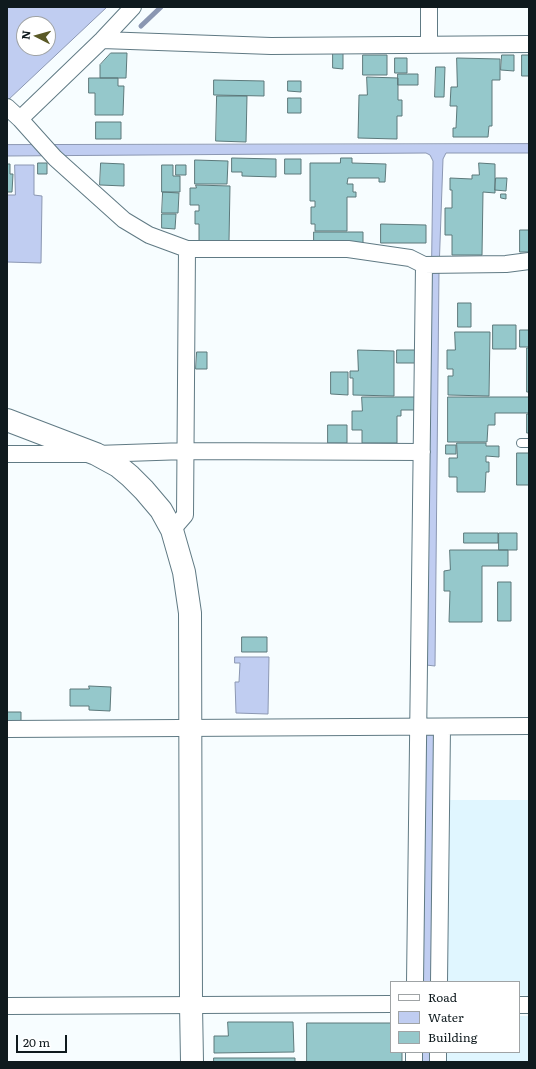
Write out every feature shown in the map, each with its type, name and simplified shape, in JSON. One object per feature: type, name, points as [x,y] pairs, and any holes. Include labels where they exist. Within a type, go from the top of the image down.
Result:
[{"type":"street","points":[[133,7],[102,40],[11,114],[55,158],[124,220],[149,235],[186,249],[348,249],[410,258],[432,265],[506,264],[529,261]]},
{"type":"street","points":[[429,7],[429,46]]},
{"type":"street","points":[[102,40],[271,46],[429,46],[529,44]]},
{"type":"street","points":[[172,530],[186,515],[186,249]]},
{"type":"street","points":[[415,981],[422,452],[432,265]]},
{"type":"street","points":[[7,420],[96,454],[118,466],[135,481],[161,510],[172,530],[184,572],[190,613],[190,1005],[192,1062]]},
{"type":"street","points":[[7,454],[96,454],[186,451],[422,452]]},
{"type":"street","points":[[7,729],[529,726]]},
{"type":"street","points":[[439,981],[442,727]]},
{"type":"street","points":[[7,1006],[390,1004]]},
{"type":"shaded area","points":[[447,800],[529,800],[529,996],[520,995],[520,981],[446,981]]},
{"type":"shaded area","points":[[520,1016],[529,1016],[529,1062],[443,1062],[443,1053],[520,1053]]},
{"type":"water","points":[[7,7],[107,7],[56,55],[56,16],[16,16],[16,56],[55,56],[7,101]]},
{"type":"water","points":[[529,144],[529,153],[446,153],[443,159],[439,271],[435,666],[426,665],[433,161],[430,155],[426,153],[7,156],[7,145]]},
{"type":"water","points":[[15,165],[34,165],[34,195],[42,196],[41,263],[7,262],[7,195],[15,195]]},
{"type":"water","points":[[235,657],[269,657],[268,714],[236,713],[235,682],[239,682],[240,663],[235,663]]},
{"type":"water","points":[[425,733],[436,733],[434,981],[422,981]]},
{"type":"water","points":[[421,1053],[433,1053],[433,1062],[421,1062]]},
{"type":"building","points":[[111,53],[127,53],[126,78],[100,78],[100,65]]},
{"type":"building","points":[[333,53],[343,53],[343,69],[333,68]]},
{"type":"building","points":[[363,55],[387,55],[387,75],[363,75]]},
{"type":"building","points":[[502,55],[514,55],[514,71],[501,70]]},
{"type":"building","points":[[522,55],[529,55],[529,76],[522,76]]},
{"type":"building","points":[[395,58],[407,58],[407,73],[395,73]]},
{"type":"building","points":[[457,58],[500,59],[500,80],[492,80],[492,126],[489,126],[488,137],[453,137],[453,128],[456,128],[457,106],[450,106],[451,87],[457,87]]},
{"type":"building","points":[[436,67],[445,67],[444,97],[435,97]]},
{"type":"building","points":[[398,74],[418,74],[418,85],[398,85]]},
{"type":"building","points":[[367,77],[398,78],[398,100],[402,100],[402,116],[397,116],[397,139],[358,138],[359,95],[367,95]]},
{"type":"building","points":[[89,78],[118,78],[118,86],[124,86],[123,115],[95,115],[95,93],[89,93]]},
{"type":"building","points":[[214,80],[264,81],[264,96],[214,95]]},
{"type":"building","points":[[288,81],[301,81],[301,92],[288,91]]},
{"type":"building","points":[[217,96],[247,96],[246,142],[216,141]]},
{"type":"building","points":[[288,98],[301,98],[301,113],[288,113]]},
{"type":"building","points":[[96,122],[121,122],[121,139],[96,139]]},
{"type":"building","points":[[232,158],[276,159],[276,177],[242,176],[242,172],[232,172]]},
{"type":"building","points":[[341,158],[352,158],[352,163],[386,164],[385,182],[379,182],[379,178],[348,178],[347,184],[353,184],[353,192],[356,192],[356,197],[347,197],[347,231],[315,231],[315,224],[311,224],[311,207],[315,207],[315,201],[310,201],[310,163],[340,163]]},
{"type":"building","points":[[285,159],[301,159],[301,174],[285,174]]},
{"type":"building","points":[[195,160],[228,161],[227,184],[195,184]]},
{"type":"building","points":[[38,163],[47,163],[47,174],[38,174]]},
{"type":"building","points":[[101,163],[124,164],[124,186],[100,185]]},
{"type":"building","points":[[479,163],[495,164],[495,193],[483,192],[482,255],[452,255],[452,235],[445,235],[445,208],[452,208],[450,178],[472,179],[472,175],[479,175]]},
{"type":"building","points":[[7,164],[10,164],[10,174],[13,174],[12,192],[7,192]]},
{"type":"building","points":[[162,165],[173,165],[173,176],[180,176],[180,192],[162,192]]},
{"type":"building","points":[[176,165],[186,165],[186,175],[176,175]]},
{"type":"building","points":[[496,178],[507,178],[506,191],[495,190]]},
{"type":"building","points":[[196,185],[230,186],[229,241],[199,241],[199,224],[195,224],[195,211],[199,211],[199,205],[190,205],[190,188],[196,188]]},
{"type":"building","points":[[163,192],[179,193],[178,213],[162,213]]},
{"type":"building","points":[[501,194],[506,194],[506,199],[501,198]]},
{"type":"building","points":[[162,214],[176,214],[175,229],[162,228]]},
{"type":"building","points":[[381,224],[426,225],[426,243],[381,243]]},
{"type":"building","points":[[520,230],[529,230],[529,252],[520,252]]},
{"type":"building","points":[[314,232],[363,232],[363,243],[314,242]]},
{"type":"building","points":[[458,303],[471,303],[471,327],[458,327]]},
{"type":"building","points":[[493,325],[516,325],[516,349],[493,349]]},
{"type":"building","points":[[520,330],[529,330],[529,347],[520,347]]},
{"type":"building","points":[[455,332],[490,332],[489,396],[448,395],[448,376],[453,376],[453,369],[447,369],[447,350],[455,350]]},
{"type":"building","points":[[527,348],[529,348],[529,392],[527,392]]},
{"type":"building","points":[[358,350],[394,351],[394,396],[353,395],[353,378],[350,378],[350,371],[358,371]]},
{"type":"building","points":[[397,350],[417,350],[417,363],[397,363]]},
{"type":"building","points":[[197,352],[207,352],[207,369],[196,369]]},
{"type":"building","points":[[331,372],[348,372],[348,395],[331,394]]},
{"type":"building","points":[[362,397],[415,397],[415,410],[401,410],[401,416],[397,416],[397,443],[362,443],[362,430],[352,430],[352,411],[362,411]]},
{"type":"building","points":[[448,397],[529,397],[529,413],[495,413],[495,425],[488,425],[487,442],[448,442]]},
{"type":"building","points":[[527,414],[529,414],[529,433],[527,433]]},
{"type":"building","points":[[328,425],[347,425],[347,443],[328,443]]},
{"type":"building","points":[[457,443],[486,443],[486,446],[499,446],[499,457],[486,456],[486,462],[489,462],[489,472],[486,472],[485,492],[457,492],[457,477],[449,477],[449,458],[457,458]]},
{"type":"building","points":[[446,445],[456,445],[456,454],[446,454]]},
{"type":"building","points":[[517,453],[529,453],[529,485],[517,485]]},
{"type":"building","points":[[464,533],[498,533],[498,543],[464,543]]},
{"type":"building","points":[[499,533],[517,533],[517,550],[499,550]]},
{"type":"building","points":[[450,550],[508,550],[508,566],[482,566],[482,622],[449,622],[450,591],[444,591],[444,571],[450,570]]},
{"type":"building","points":[[498,582],[511,582],[511,621],[498,621]]},
{"type":"building","points":[[242,637],[267,637],[267,652],[242,652]]},
{"type":"building","points":[[89,686],[111,687],[110,711],[89,710],[89,706],[70,706],[70,689],[89,689]]},
{"type":"building","points":[[7,712],[21,712],[21,722],[7,721]]},
{"type":"building","points":[[228,1022],[293,1022],[294,1052],[214,1053],[214,1036],[228,1036]]},
{"type":"building","points":[[307,1023],[390,1023],[390,1053],[402,1053],[402,1062],[307,1062]]},
{"type":"building","points":[[214,1058],[295,1058],[295,1062],[214,1062]]},
{"type":"waterway","points":[[141,26],[161,7]]}]
